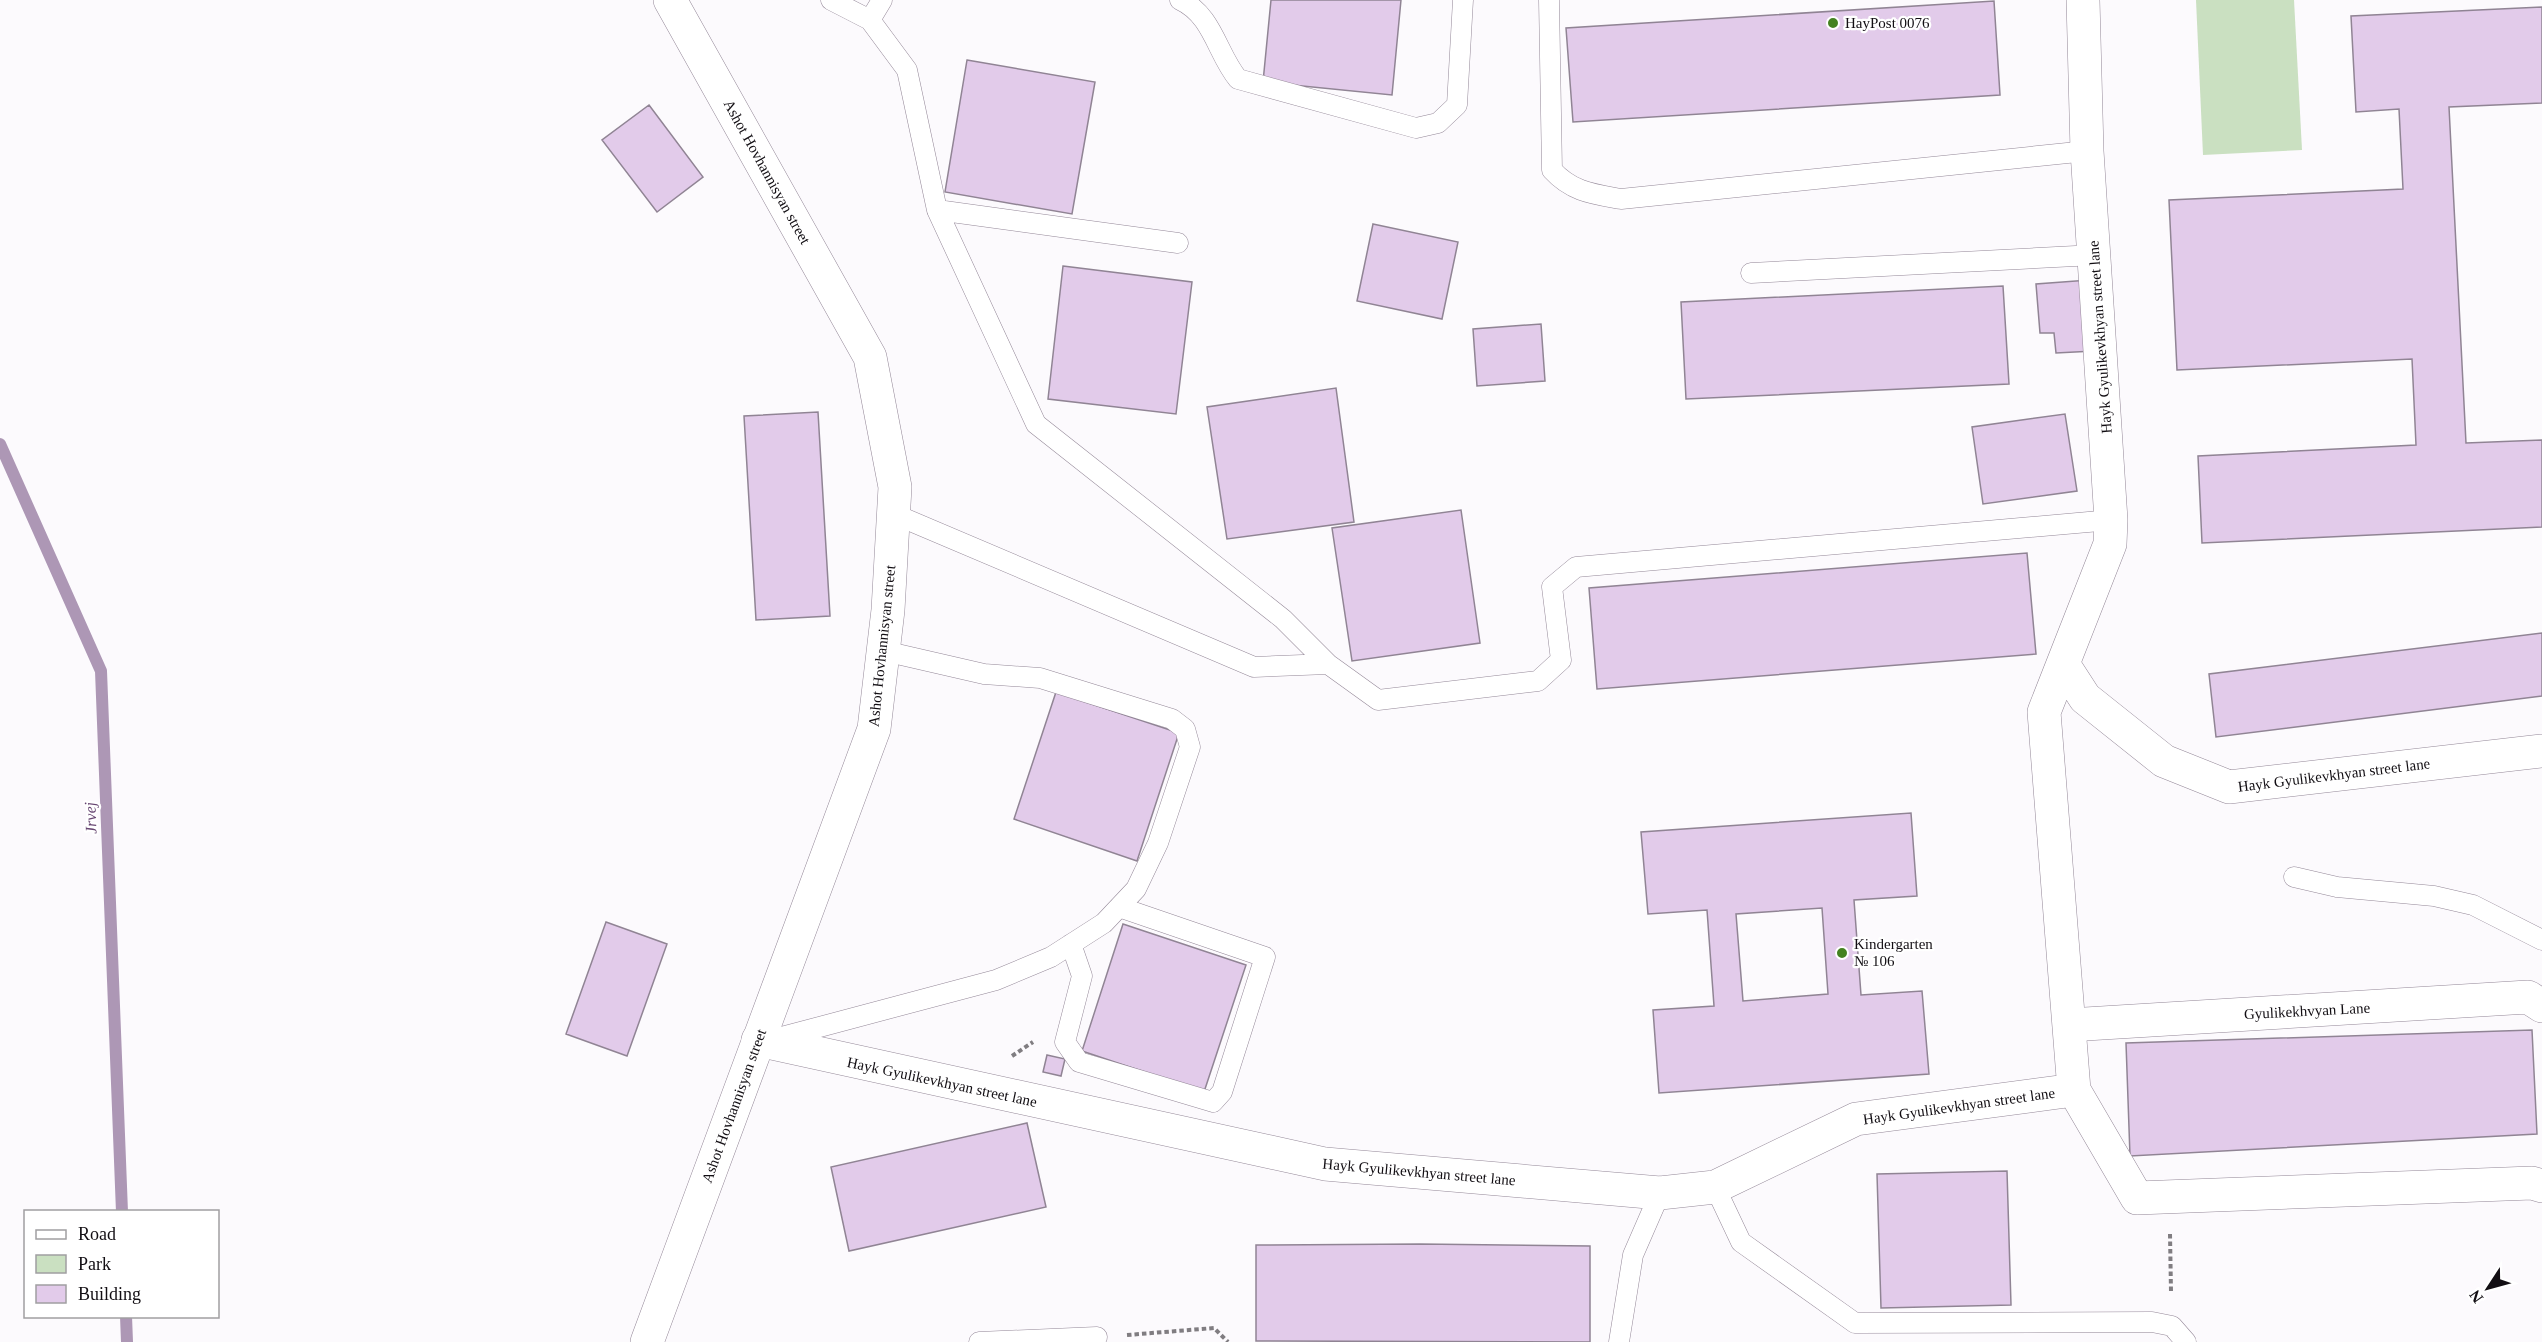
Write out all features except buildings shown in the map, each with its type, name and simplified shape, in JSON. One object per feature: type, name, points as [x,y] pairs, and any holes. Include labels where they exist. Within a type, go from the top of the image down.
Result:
[{"type":"street","name":"Ashot Hovhannisyan street","points":[[647,1342],[874,729],[884,651],[895,487],[870,357],[670,0]]},
{"type":"street","name":"Hayk Gyulikevkhyan street lane","points":[[2083,0],[2087,151],[2111,520],[2110,544],[2044,712],[2074,1090],[2137,1198],[2532,1183],[2542,1186]]},
{"type":"street","name":"Hayk Gyulikevkhyan street lane","points":[[2063,664],[2085,698],[2164,761],[2229,787],[2542,751]]},
{"type":"street","name":"Gyulikekhvyan Lane","points":[[2069,1025],[2528,998],[2542,1006]]},
{"type":"street","name":"Hayk Gyulikevkhyan street lane","points":[[758,1040],[1325,1164],[1660,1193],[1715,1188],[1856,1119],[2074,1090]]},
{"type":"lane","points":[[831,0],[870,20],[907,70],[937,210],[1036,424],[1283,619],[1328,664],[1378,700],[1538,681],[1561,660],[1552,587],[1576,567],[2111,520]]},
{"type":"lane","points":[[870,20],[882,0]]},
{"type":"lane","points":[[1180,0],[1188,3],[1212,29],[1224,63],[1238,79],[1416,128],[1438,123],[1456,105],[1463,0]]},
{"type":"lane","points":[[1549,0],[1552,170],[1564,183],[1582,192],[1621,199],[2087,151]]},
{"type":"lane","points":[[937,210],[1178,243]]},
{"type":"lane","points":[[1751,273],[2095,255]]},
{"type":"lane","points":[[894,514],[1254,667],[1328,664]]},
{"type":"lane","points":[[758,1040],[786,1038],[996,980],[1051,957],[1104,923],[1136,889],[1158,843],[1190,747],[1185,729],[1172,718],[1040,678],[984,674],[884,651]]},
{"type":"lane","points":[[2294,877],[2337,887],[2434,896],[2472,905],[2542,940]]},
{"type":"lane","points":[[1071,944],[1082,976],[1065,1042],[1079,1062],[1214,1102],[1222,1092],[1265,957],[1119,907]]},
{"type":"lane","points":[[1715,1188],[1740,1242],[1855,1323],[2152,1322],[2172,1326],[2186,1342]]},
{"type":"lane","points":[[1619,1342],[1633,1255],[1660,1193]]},
{"type":"lane","points":[[979,1342],[1097,1337]]},
{"type":"path","points":[[2169,1197],[2172,1326]]},
{"type":"path","points":[[1097,1337],[1214,1328],[1228,1342]]},
{"type":"green space","points":[[2196,0],[2294,0],[2302,150],[2203,155]]},
{"type":"waterway","name":"Jrvej","points":[[0,444],[101,671],[122,1210]]},
{"type":"waterway","name":"Jrvej","points":[[126,1318],[127,1342]]},
{"type":"place","name":"HayPost 0076","points":[[1833,23]]},
{"type":"place","name":"Kindergarten № 106","points":[[1842,953]]}]
